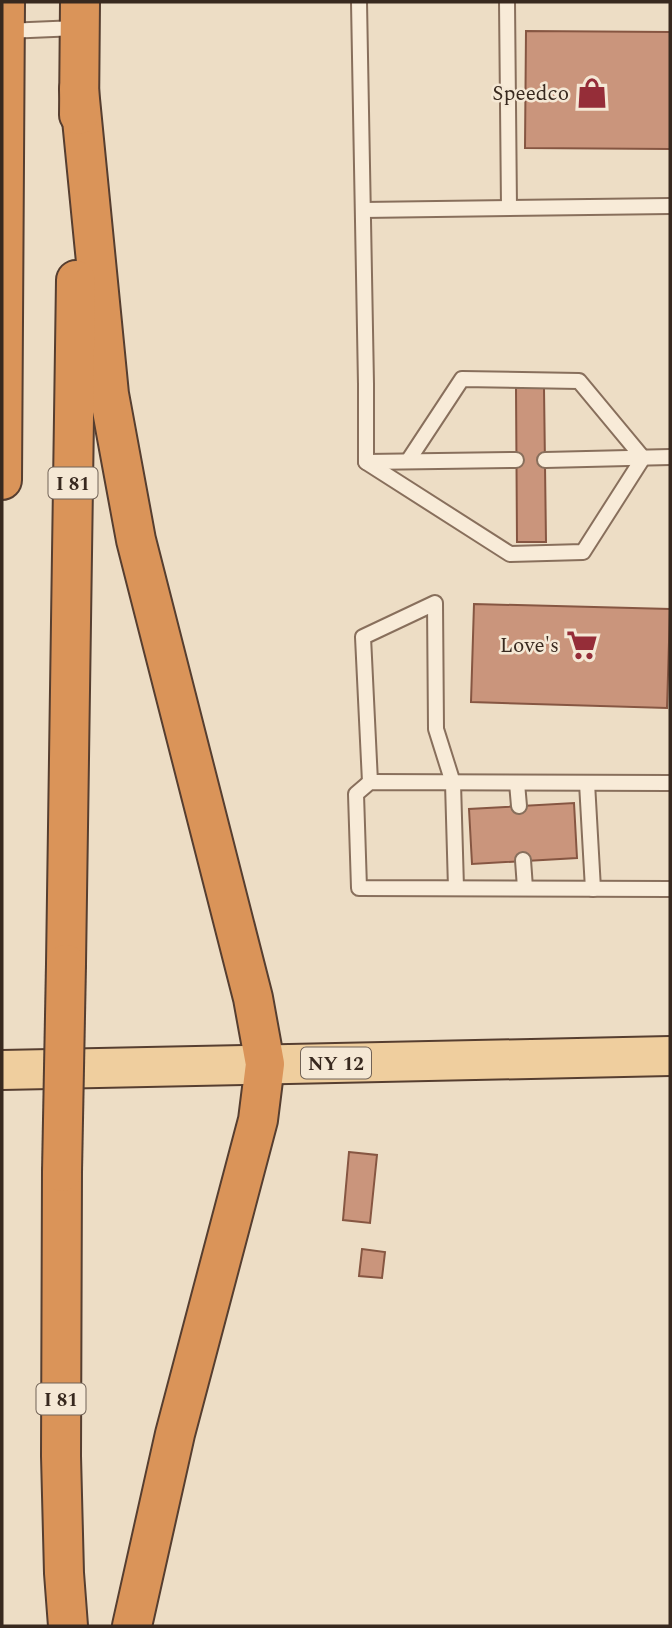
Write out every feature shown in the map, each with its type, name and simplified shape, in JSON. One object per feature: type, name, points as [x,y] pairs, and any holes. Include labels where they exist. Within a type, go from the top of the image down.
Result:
[{"type":"highway","name":"I 81","points":[[68,1626],[62,1469],[62,1172],[80,15]]},
{"type":"highway","points":[[2,480],[5,17]]},
{"type":"highway","points":[[79,89],[109,394],[136,540],[253,998],[265,1064],[258,1120],[175,1434],[132,1626]]},
{"type":"main road","name":"NY 12","points":[[2,1070],[670,1056]]},
{"type":"lane","points":[[359,2],[366,462]]},
{"type":"lane","points":[[507,2],[509,208]]},
{"type":"lane","points":[[5,17],[80,15]]},
{"type":"lane","points":[[363,209],[670,206]]},
{"type":"lane","points":[[408,461],[462,379],[579,381],[643,458]]},
{"type":"lane","points":[[545,460],[670,457]]},
{"type":"lane","points":[[366,462],[510,554],[583,552],[643,458]]},
{"type":"lane","points":[[366,462],[516,460]]},
{"type":"lane","points":[[370,782],[363,637],[435,603],[436,729],[453,783],[456,888]]},
{"type":"lane","points":[[670,783],[370,782],[356,794],[359,888],[670,889]]},
{"type":"lane","points":[[517,783],[519,806]]},
{"type":"lane","points":[[587,783],[593,889]]},
{"type":"lane","points":[[523,860],[525,888]]},
{"type":"building","points":[[526,31],[670,32],[670,149],[525,148]]},
{"type":"building","points":[[516,388],[544,388],[546,542],[517,542]]},
{"type":"building","points":[[474,604],[670,609],[667,708],[471,702]]},
{"type":"building","points":[[574,803],[577,858],[472,864],[469,809]]},
{"type":"building","points":[[349,1152],[377,1155],[370,1223],[343,1220]]},
{"type":"building","points":[[362,1249],[385,1252],[382,1278],[359,1276]]},
{"type":"place","name":"Speedco","points":[[592,93]]},
{"type":"place","name":"Love's","points":[[582,645]]}]
